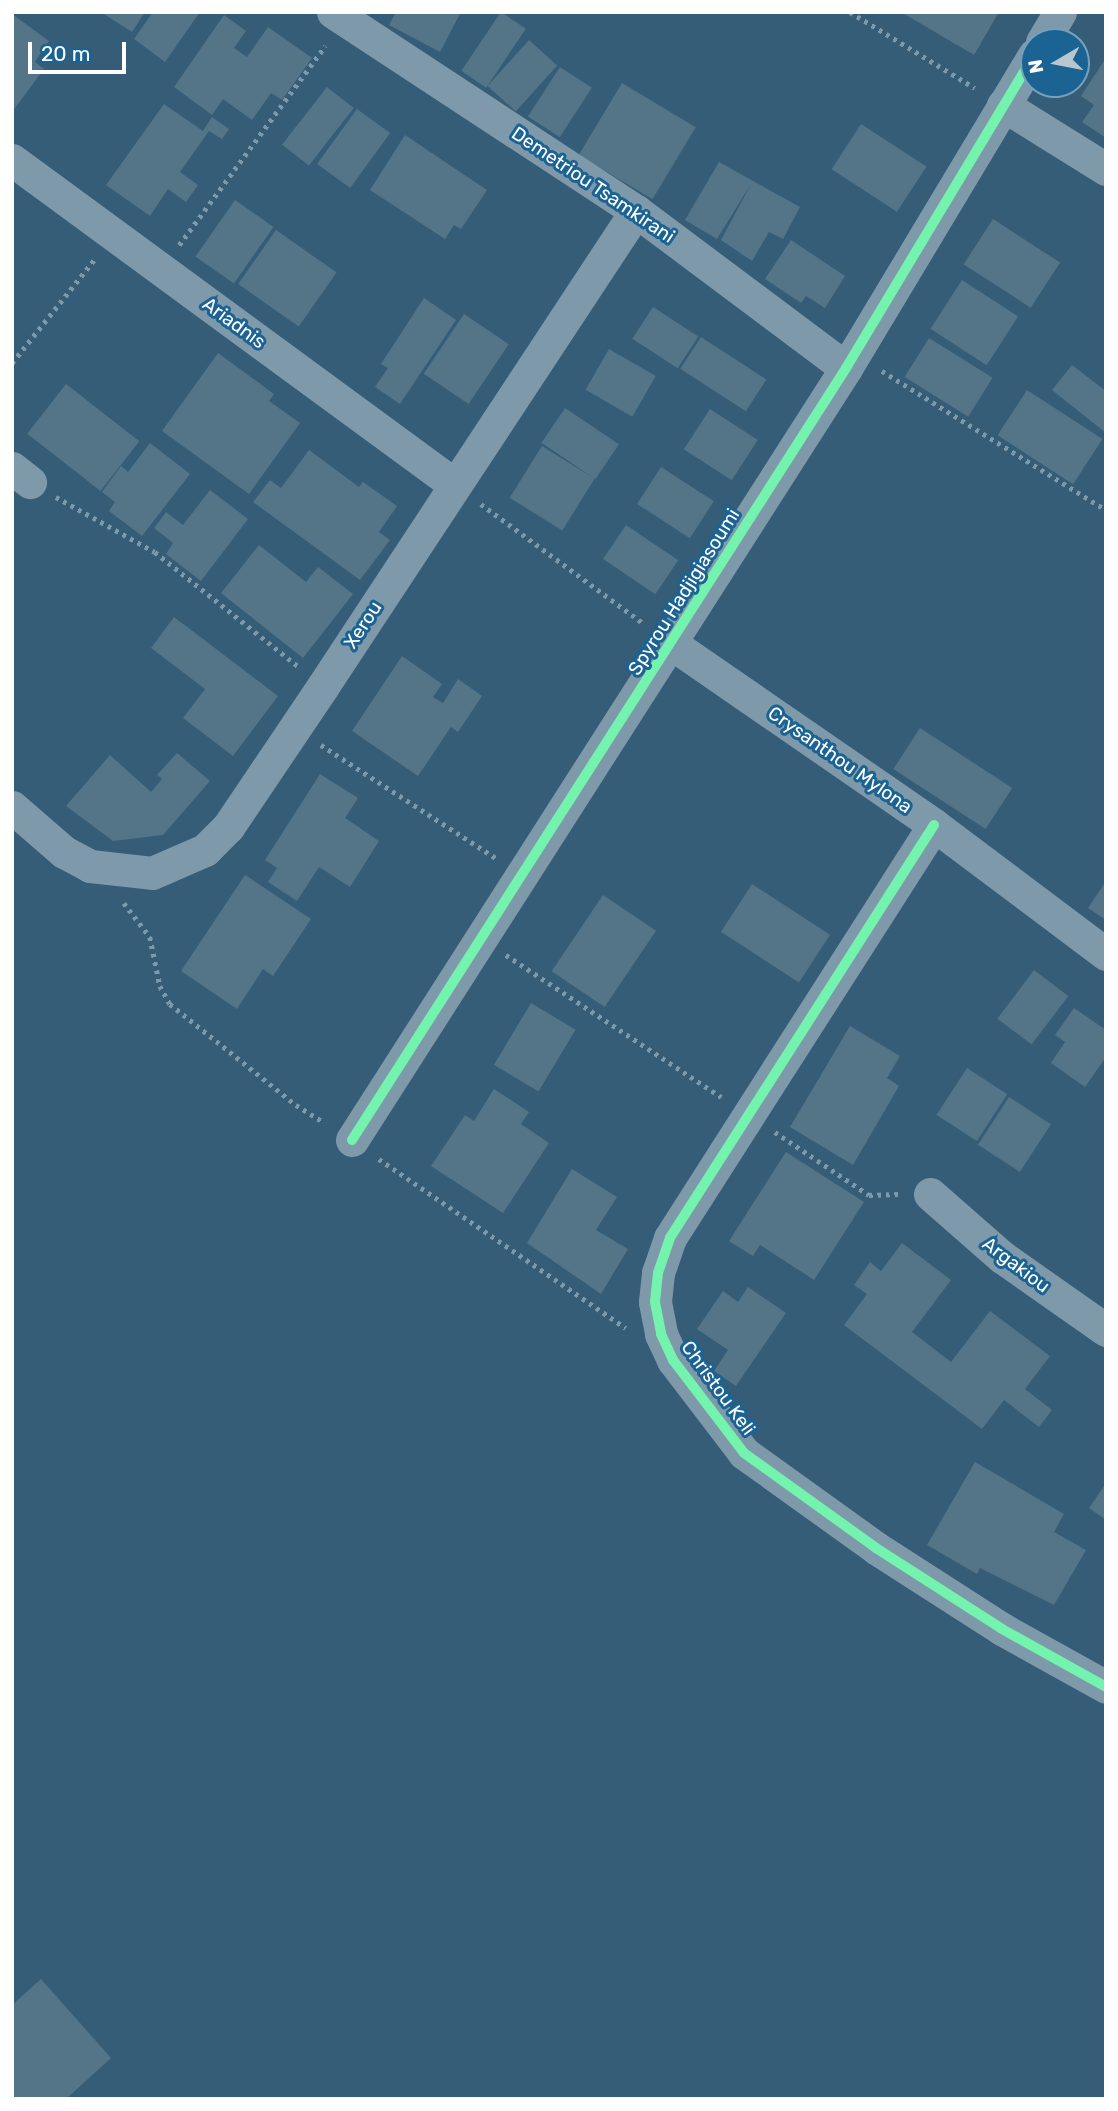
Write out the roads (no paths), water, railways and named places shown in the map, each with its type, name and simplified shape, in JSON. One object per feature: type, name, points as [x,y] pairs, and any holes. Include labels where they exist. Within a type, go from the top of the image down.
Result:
[{"type":"street","points":[[1050,28],[1060,12]]},
{"type":"street","name":"Demetriou Tsamkirani","points":[[339,16],[636,211],[851,361]]},
{"type":"street","name":"Spyrou Hadjigiasoumi","points":[[352,1140],[672,645],[851,361],[1020,78]]},
{"type":"street","points":[[1003,105],[1106,169]]},
{"type":"street","name":"Ariadnis","points":[[12,160],[455,485]]},
{"type":"street","name":"Xerou","points":[[12,807],[64,852],[90,866],[152,873],[205,850],[228,827],[636,211]]},
{"type":"street","name":"Crysanthou Mylona","points":[[672,645],[934,825],[1106,954]]},
{"type":"street","name":"Christou Keli","points":[[934,825],[670,1238],[658,1273],[655,1302],[661,1334],[673,1360],[744,1453],[911,1570],[1106,1687]]},
{"type":"street","name":"Argakiou","points":[[930,1194],[1002,1257],[1106,1330]]}]
